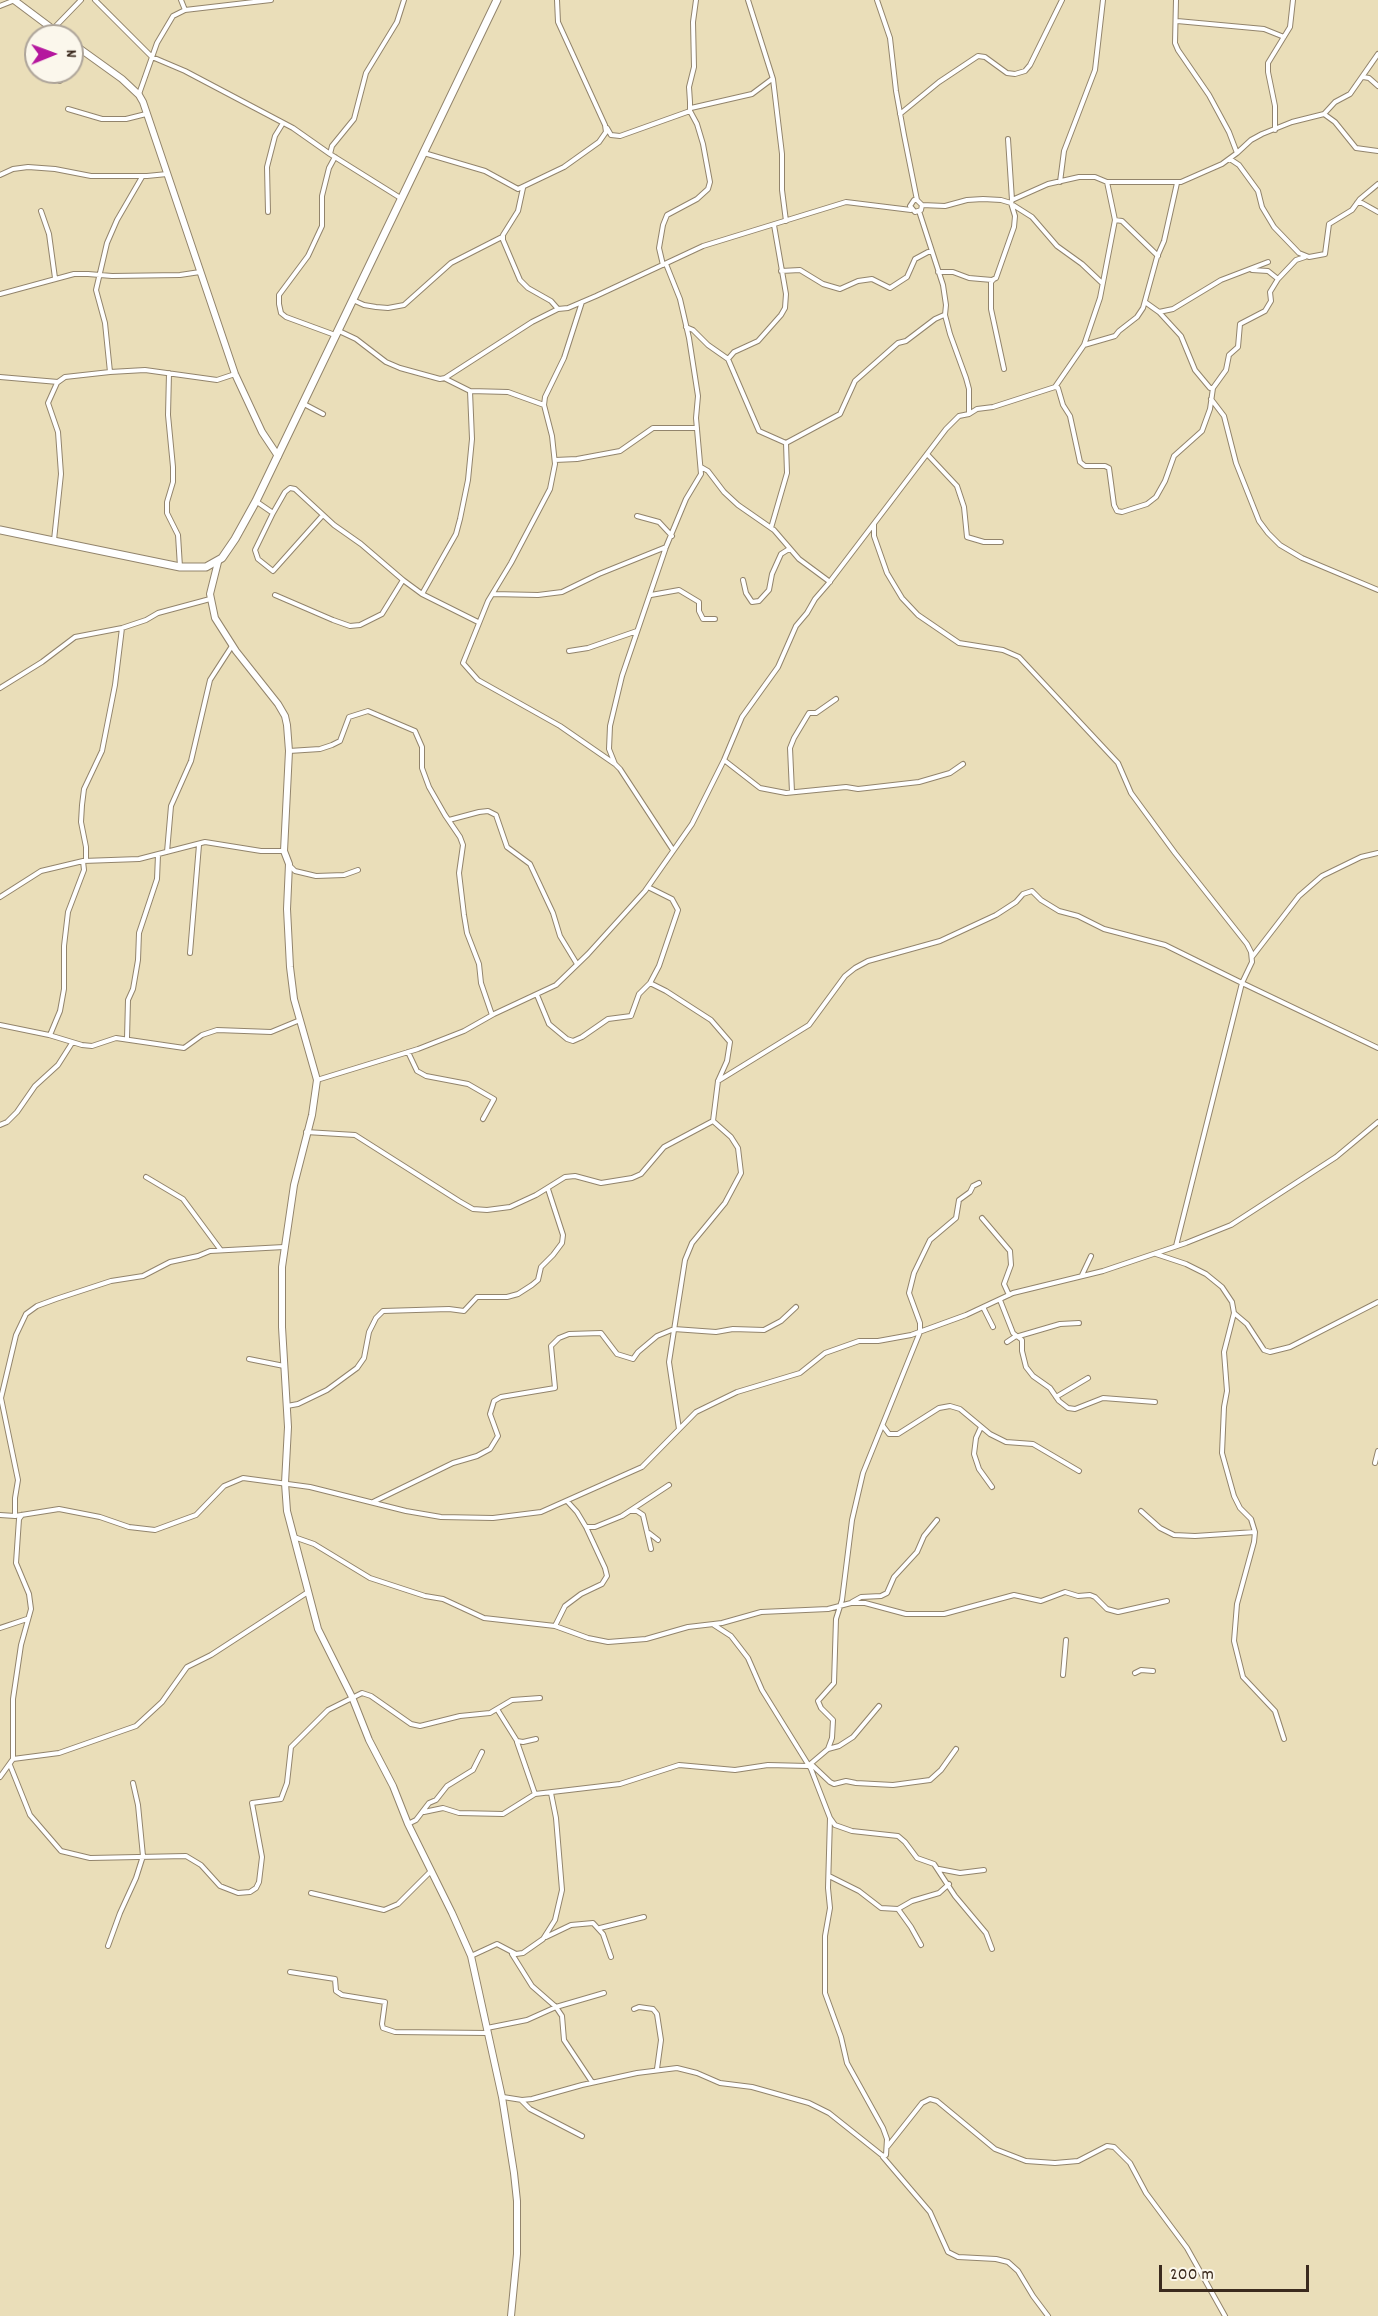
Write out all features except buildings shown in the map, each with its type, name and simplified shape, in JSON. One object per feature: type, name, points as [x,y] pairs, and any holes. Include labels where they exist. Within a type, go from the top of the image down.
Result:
[{"type":"main road","points":[[14,0],[46,24]]},
{"type":"main road","points":[[496,0],[304,404],[256,501],[232,544],[218,562],[210,599],[218,624],[232,646],[285,716],[288,751],[284,851],[289,864],[287,909],[289,959],[294,999],[317,1080],[312,1115],[294,1185],[282,1267],[282,1327],[287,1406],[285,1483],[287,1511],[318,1629],[352,1697],[369,1740],[393,1786],[408,1824],[471,1956],[502,2097],[518,2201],[516,2274],[511,2316]]},
{"type":"main road","points":[[84,52],[139,95],[235,374],[262,432],[278,456]]},
{"type":"main road","points":[[0,530],[180,567],[199,568],[218,562]]},
{"type":"street","points":[[0,6],[14,0]]},
{"type":"street","points":[[58,24],[81,0]]},
{"type":"street","points":[[95,0],[152,57],[185,71],[283,123],[402,199]]},
{"type":"street","points":[[181,0],[185,10]]},
{"type":"street","points":[[139,95],[157,44],[173,16],[185,10],[271,0]]},
{"type":"street","points":[[330,154],[332,146],[354,119],[366,73],[397,22],[404,0]]},
{"type":"street","points":[[556,0],[558,22],[611,135],[620,136],[691,110],[752,94],[772,79]]},
{"type":"street","points":[[615,764],[609,749],[610,726],[622,676],[666,547],[700,474],[701,467],[697,428],[698,396],[686,327],[680,299],[659,248],[663,225],[668,215],[698,199],[708,189],[710,182],[698,124],[691,110],[689,87],[694,67],[693,22],[696,0]]},
{"type":"street","points":[[748,0],[772,79],[781,143],[782,190],[786,221]]},
{"type":"street","points":[[877,0],[890,38],[900,114],[917,200],[922,206]]},
{"type":"street","points":[[900,114],[939,82],[978,56],[985,57],[1007,73],[1015,74],[1025,70],[1048,32],[1062,0]]},
{"type":"street","points":[[1060,182],[1064,151],[1095,70],[1102,0]]},
{"type":"street","points":[[1176,0],[1175,43],[1209,95],[1238,153]]},
{"type":"street","points":[[1275,130],[1275,106],[1268,63],[1284,37],[1293,15],[1293,0]]},
{"type":"street","points":[[1177,21],[1264,29],[1284,37]]},
{"type":"street","points":[[1012,203],[1048,184],[1067,178],[1095,177],[1107,183],[1177,183],[1206,172],[1230,159],[1251,140],[1292,122],[1324,114],[1335,102],[1350,94],[1378,54]]},
{"type":"street","points":[[1363,77],[1369,78],[1378,86]]},
{"type":"street","points":[[68,109],[102,119],[126,119],[147,114]]},
{"type":"street","points":[[1324,114],[1335,122],[1356,148],[1378,151]]},
{"type":"street","points":[[268,212],[267,167],[275,136],[283,123]]},
{"type":"street","points":[[424,153],[485,171],[514,188],[523,188],[581,156],[604,135],[606,126]]},
{"type":"street","points":[[1004,369],[991,309],[991,282],[996,278],[1012,234],[1015,216],[1012,203],[1008,139]]},
{"type":"street","points":[[334,157],[322,196],[322,226],[308,256],[279,295],[281,313],[285,317],[356,339],[386,362],[400,368],[440,379],[532,322],[558,309],[582,302],[703,246],[846,202],[919,212]]},
{"type":"street","points":[[1230,159],[1239,165],[1258,191],[1262,207],[1274,228],[1305,257]]},
{"type":"street","points":[[0,175],[13,169],[28,167],[55,169],[82,175],[142,177],[167,174]]},
{"type":"street","points":[[110,372],[105,323],[96,290],[107,243],[117,220],[142,177]]},
{"type":"street","points":[[317,1080],[408,1052],[474,1027],[556,985],[622,918],[648,887],[692,824],[724,760],[742,717],[778,667],[796,626],[927,454],[959,416],[1054,387],[1084,345],[1100,298],[1115,220],[1107,183]]},
{"type":"street","points":[[1084,345],[1115,336],[1137,317],[1145,302],[1172,211],[1177,183]]},
{"type":"street","points":[[1054,387],[1058,388],[1063,405],[1071,416],[1080,462],[1085,465],[1109,468],[1117,511],[1122,512],[1147,504],[1156,497],[1165,481],[1174,456],[1202,431],[1213,388],[1226,370],[1229,355],[1238,347],[1240,324],[1265,311],[1271,301],[1269,292],[1296,260],[1325,254],[1329,224],[1352,210],[1378,184]]},
{"type":"street","points":[[514,188],[520,200]]},
{"type":"street","points":[[353,300],[376,307],[388,308],[404,305],[451,263],[502,237],[516,215],[523,188]]},
{"type":"street","points":[[922,206],[945,206],[967,200],[983,199],[1012,203],[1032,217],[1057,246],[1082,264],[1102,283]]},
{"type":"street","points":[[911,210],[911,203],[917,200]]},
{"type":"street","points":[[1357,203],[1362,203],[1378,212]]},
{"type":"street","points":[[922,206],[919,212],[943,285],[945,315],[969,389],[969,414]]},
{"type":"street","points":[[41,211],[49,234],[55,278]]},
{"type":"street","points":[[1115,220],[1122,221],[1158,256]]},
{"type":"street","points":[[728,359],[734,352],[758,341],[785,308],[786,294],[774,225]]},
{"type":"street","points":[[502,237],[520,280],[528,288],[551,301],[558,309]]},
{"type":"street","points":[[781,271],[800,270],[823,284],[840,289],[858,281],[872,279],[890,288],[907,277],[915,259],[932,252]]},
{"type":"street","points":[[1159,312],[1173,309],[1221,280],[1268,262]]},
{"type":"street","points":[[1250,270],[1268,271],[1278,279]]},
{"type":"street","points":[[0,294],[55,278],[81,274],[180,275],[201,272]]},
{"type":"street","points":[[938,272],[953,272],[969,278],[992,280],[996,278]]},
{"type":"street","points":[[582,302],[564,358],[548,388],[544,405],[555,460],[550,489],[492,594],[478,622],[463,663],[478,680],[560,726],[615,764],[673,850]]},
{"type":"street","points":[[1145,302],[1159,312],[1181,336],[1195,370],[1210,388],[1213,388]]},
{"type":"street","points":[[786,443],[840,414],[855,381],[898,344],[906,341],[935,319],[945,315]]},
{"type":"street","points":[[686,327],[693,330],[708,345],[728,359],[759,431],[786,443]]},
{"type":"street","points":[[54,540],[60,474],[58,432],[48,404],[58,382],[65,377],[145,370],[217,380],[235,374]]},
{"type":"street","points":[[169,374],[168,415],[173,467],[167,513],[178,535],[180,567]]},
{"type":"street","points":[[0,377],[58,382]]},
{"type":"street","points":[[445,378],[470,391],[508,392],[544,405]]},
{"type":"street","points":[[422,594],[451,544],[460,519],[468,480],[471,447],[470,391]]},
{"type":"street","points":[[1211,399],[1224,416],[1236,463],[1259,520],[1268,533],[1280,545],[1302,558],[1378,590]]},
{"type":"street","points":[[304,404],[323,414]]},
{"type":"street","points":[[555,460],[585,458],[620,451],[652,428],[697,428]]},
{"type":"street","points":[[771,528],[787,473],[786,443]]},
{"type":"street","points":[[927,454],[957,486],[964,507],[967,537],[984,542],[1001,542]]},
{"type":"street","points":[[701,467],[712,475],[724,492],[738,505],[771,528],[799,559],[830,582]]},
{"type":"street","points":[[322,515],[273,571],[258,559],[255,550],[273,513],[285,492],[290,488],[296,489],[322,515],[422,594],[478,622]]},
{"type":"street","points":[[256,501],[273,513]]},
{"type":"street","points":[[637,516],[658,522],[672,536]]},
{"type":"street","points":[[874,524],[874,536],[882,561],[892,582],[908,605],[929,624],[959,643],[1004,650],[1028,664],[1057,699],[1118,763],[1125,774],[1130,792],[1250,948],[1251,966],[1242,983],[1176,1246]]},
{"type":"street","points":[[492,594],[537,595],[562,592],[599,574],[666,547]]},
{"type":"street","points":[[743,580],[752,602],[759,601],[769,590],[772,574],[782,554],[789,549]]},
{"type":"street","points":[[275,596],[350,626],[360,625],[382,614],[403,580]]},
{"type":"street","points":[[651,595],[679,590],[699,602],[699,611],[703,619],[715,619]]},
{"type":"street","points":[[0,688],[42,662],[75,637],[122,628],[146,620],[158,613],[210,599]]},
{"type":"street","points":[[50,1035],[60,1011],[64,989],[64,946],[68,912],[84,870],[86,847],[81,822],[84,789],[102,751],[115,684],[122,628]]},
{"type":"street","points":[[569,651],[588,648],[637,631]]},
{"type":"street","points":[[167,852],[171,806],[191,761],[210,680],[232,646]]},
{"type":"street","points":[[792,792],[790,748],[794,738],[808,713],[816,713],[836,699]]},
{"type":"street","points":[[288,751],[321,749],[340,741],[349,717],[368,711],[415,731],[422,747],[422,768],[429,787],[463,845],[459,873],[467,933],[480,964],[481,983],[492,1016]]},
{"type":"street","points":[[724,760],[760,788],[792,792],[858,789],[919,782],[950,773],[963,764]]},
{"type":"street","points":[[449,820],[488,811],[496,815],[507,847],[530,864],[553,912],[560,936],[577,965]]},
{"type":"street","points":[[0,897],[41,871],[85,861],[139,859],[205,842],[261,851],[284,851]]},
{"type":"street","points":[[190,953],[200,845]]},
{"type":"street","points":[[1252,957],[1299,896],[1322,876],[1361,857],[1378,853]]},
{"type":"street","points":[[127,1038],[128,1000],[138,960],[140,933],[157,879],[158,855]]},
{"type":"street","points":[[289,864],[294,871],[316,876],[344,875],[358,870]]},
{"type":"street","points":[[537,995],[549,1024],[567,1039],[573,1041],[608,1018],[631,1016],[639,994],[650,983],[659,966],[678,910],[672,899],[648,887]]},
{"type":"street","points":[[718,1081],[809,1025],[845,976],[855,968],[868,961],[940,941],[996,915],[1016,902],[1023,894],[1032,891],[1059,911],[1078,916],[1104,928],[1165,945],[1378,1048]]},
{"type":"street","points":[[650,983],[711,1020],[729,1042],[727,1061],[718,1081],[713,1121]]},
{"type":"street","points":[[0,1025],[92,1046],[108,1039],[127,1038],[163,1047],[184,1048],[201,1035],[217,1030],[271,1032],[300,1020]]},
{"type":"street","points":[[0,1125],[17,1113],[35,1086],[58,1065],[72,1043]]},
{"type":"street","points":[[408,1052],[417,1071],[426,1076],[468,1084],[494,1099],[483,1119]]},
{"type":"street","points":[[306,1132],[355,1135],[473,1209],[487,1210],[510,1207],[548,1189],[566,1177],[575,1176],[600,1182],[632,1178],[640,1174],[664,1147],[713,1121]]},
{"type":"street","points":[[679,1430],[669,1362],[688,1251],[701,1229],[725,1203],[741,1173],[738,1148],[731,1137],[713,1121]]},
{"type":"street","points":[[0,1515],[15,1516],[59,1509],[100,1517],[129,1527],[155,1530],[196,1515],[215,1494],[233,1481],[243,1478],[285,1483],[406,1511],[470,1519],[515,1517],[541,1512],[642,1467],[696,1412],[737,1392],[800,1373],[825,1353],[859,1341],[897,1338],[920,1332],[1009,1295],[1103,1271],[1231,1225],[1342,1153],[1378,1122]]},
{"type":"street","points":[[146,1177],[183,1199],[220,1249]]},
{"type":"street","points":[[846,1604],[842,1599],[852,1520],[864,1473],[920,1332],[919,1319],[909,1293],[914,1273],[930,1240],[956,1218],[959,1200],[979,1183]]},
{"type":"street","points":[[287,1406],[298,1404],[327,1390],[357,1368],[364,1358],[369,1332],[376,1318],[383,1311],[449,1309],[464,1311],[477,1297],[507,1297],[518,1294],[532,1285],[538,1280],[541,1267],[562,1243],[563,1236],[548,1189]]},
{"type":"street","points":[[982,1218],[1010,1251],[1011,1264],[1004,1284],[1009,1295]]},
{"type":"street","points":[[15,1516],[18,1480],[1,1398],[16,1335],[26,1314],[37,1306],[56,1299],[111,1281],[143,1276],[170,1262],[220,1249],[229,1251],[284,1247]]},
{"type":"street","points":[[1155,1254],[1186,1264],[1206,1274],[1222,1287],[1233,1302],[1234,1313],[1224,1352],[1227,1391],[1222,1453],[1234,1496],[1240,1508],[1251,1519],[1255,1532],[1237,1604],[1234,1641],[1243,1677],[1275,1710],[1284,1739]]},
{"type":"street","points":[[1082,1276],[1091,1257]]},
{"type":"street","points":[[1000,1300],[1005,1317],[1022,1340],[1026,1367],[1033,1376],[1050,1388],[1062,1405],[1071,1410],[1103,1398],[1155,1402]]},
{"type":"street","points":[[1234,1313],[1247,1324],[1264,1350],[1270,1352],[1290,1347],[1378,1302]]},
{"type":"street","points":[[372,1503],[453,1462],[477,1456],[490,1449],[498,1436],[490,1414],[494,1401],[501,1397],[555,1388],[551,1346],[559,1338],[569,1334],[601,1333],[617,1354],[633,1359],[657,1336],[674,1329],[716,1332],[733,1329],[764,1330],[781,1321],[796,1307]]},
{"type":"street","points":[[983,1307],[993,1327]]},
{"type":"street","points":[[1007,1342],[1017,1336],[1060,1324],[1079,1323]]},
{"type":"street","points":[[249,1359],[284,1366]]},
{"type":"street","points":[[1056,1397],[1088,1378]]},
{"type":"street","points":[[883,1425],[889,1434],[898,1434],[939,1408],[950,1406],[960,1409],[981,1427],[1006,1442],[1033,1444],[1079,1471]]},
{"type":"street","points":[[981,1427],[975,1438],[974,1454],[980,1469],[992,1487]]},
{"type":"street","points":[[1376,1463],[1378,1450]]},
{"type":"street","points":[[586,1527],[599,1526],[629,1511],[669,1485]]},
{"type":"street","points":[[555,1626],[565,1606],[580,1594],[602,1584],[607,1576],[586,1527],[567,1501]]},
{"type":"street","points":[[629,1511],[637,1511],[643,1515],[651,1549]]},
{"type":"street","points":[[1140,1511],[1160,1528],[1174,1535],[1255,1532]]},
{"type":"street","points":[[0,1777],[13,1759],[13,1699],[21,1645],[31,1609],[31,1598],[16,1563],[19,1519],[22,1515]]},
{"type":"street","points":[[828,1749],[834,1724],[818,1701],[834,1683],[836,1619],[846,1604],[861,1597],[881,1596],[887,1593],[894,1577],[917,1552],[924,1536],[937,1520]]},
{"type":"street","points":[[648,1533],[658,1540]]},
{"type":"street","points":[[293,1536],[314,1544],[370,1578],[425,1596],[443,1599],[484,1618],[555,1626],[588,1638],[616,1642],[646,1639],[688,1627],[714,1624],[761,1612],[816,1610],[846,1604],[865,1603],[906,1614],[944,1614],[1014,1595],[1041,1601],[1065,1592],[1078,1596],[1090,1595],[1107,1609],[1118,1612],[1167,1601]]},
{"type":"street","points":[[13,1759],[59,1753],[136,1726],[162,1702],[187,1667],[211,1655],[308,1592]]},
{"type":"street","points":[[0,1628],[28,1619]]},
{"type":"street","points":[[714,1624],[731,1636],[748,1658],[762,1690],[809,1765],[830,1818],[835,1825],[852,1831],[898,1836],[917,1858],[934,1864],[955,1896],[986,1933],[993,1949]]},
{"type":"street","points":[[1063,1675],[1066,1640]]},
{"type":"street","points":[[1135,1673],[1142,1670],[1153,1671]]},
{"type":"street","points":[[10,1765],[30,1815],[61,1851],[90,1858],[186,1856],[201,1865],[211,1878],[228,1890],[238,1893],[250,1892],[259,1882],[262,1857],[252,1803],[281,1799],[286,1783],[289,1754],[294,1742],[328,1710],[362,1693],[371,1696],[411,1724],[420,1726],[460,1716],[484,1714],[512,1701],[540,1698]]},
{"type":"street","points":[[809,1765],[828,1749],[853,1737],[879,1706]]},
{"type":"street","points":[[497,1709],[517,1741],[535,1794]]},
{"type":"street","points":[[517,1741],[536,1739]]},
{"type":"street","points":[[424,1812],[443,1808],[459,1814],[503,1814],[535,1794],[620,1784],[679,1765],[735,1770],[768,1765],[809,1765],[834,1784],[846,1781],[892,1785],[925,1781],[935,1776],[956,1749]]},
{"type":"street","points":[[408,1824],[416,1820],[429,1803],[436,1800],[440,1792],[472,1770],[482,1752]]},
{"type":"street","points":[[108,1946],[143,1856],[141,1828],[133,1783]]},
{"type":"street","points":[[543,1939],[555,1920],[562,1890],[556,1818],[551,1793]]},
{"type":"street","points":[[830,1818],[828,1875],[830,1908],[825,1936],[825,1992],[841,2037],[847,2063],[880,2121],[888,2147]]},
{"type":"street","points":[[938,1869],[960,1872],[984,1870]]},
{"type":"street","points":[[311,1893],[384,1910],[398,1904],[431,1871]]},
{"type":"street","points":[[828,1875],[859,1891],[881,1908],[898,1909],[939,1893],[949,1884]]},
{"type":"street","points":[[898,1909],[921,1945]]},
{"type":"street","points":[[600,1928],[644,1917]]},
{"type":"street","points":[[471,1956],[497,1944],[512,1952],[523,1953],[553,1932],[571,1925],[593,1923],[600,1928],[611,1957]]},
{"type":"street","points":[[512,1952],[532,1986],[556,2007],[562,2016],[564,2040],[592,2082]]},
{"type":"street","points":[[290,1972],[335,1980],[336,1991],[342,1995],[385,2001],[383,2028],[395,2032],[486,2031],[604,1993]]},
{"type":"street","points":[[634,2009],[639,2007],[653,2009],[657,2014],[661,2040],[657,2069]]},
{"type":"street","points":[[502,2097],[522,2100],[545,2097],[592,2082],[657,2069],[686,2070],[720,2083],[752,2087],[810,2103],[838,2120],[883,2156],[930,2212],[948,2252],[958,2257],[1008,2262],[1018,2271],[1048,2316]]},
{"type":"street","points":[[883,2156],[886,2155],[888,2147],[922,2103],[930,2099],[937,2101],[995,2149],[1026,2161],[1037,2163],[1078,2161],[1107,2146],[1114,2147],[1130,2163],[1146,2193],[1187,2248],[1225,2316]]},
{"type":"street","points":[[522,2100],[530,2109],[582,2136]]}]
